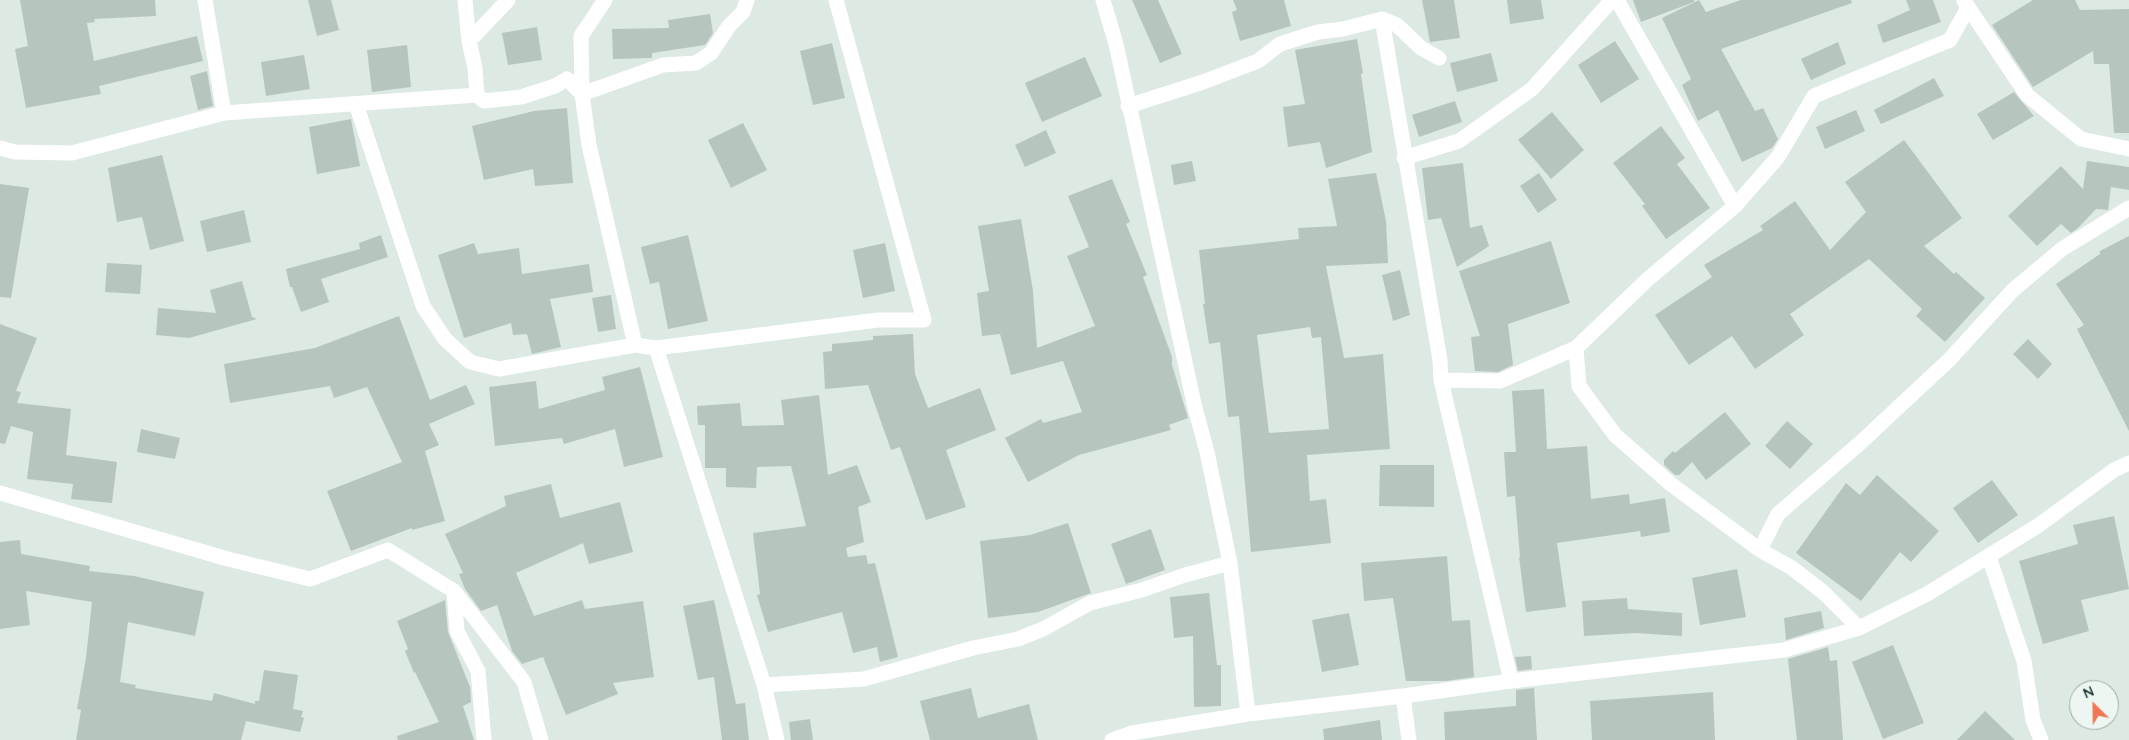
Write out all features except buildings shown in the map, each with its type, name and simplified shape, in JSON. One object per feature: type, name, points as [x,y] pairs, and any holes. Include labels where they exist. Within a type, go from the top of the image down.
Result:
[{"type":"street","points":[[204,0],[224,114]]},
{"type":"street","points":[[465,0],[477,95]]},
{"type":"street","points":[[469,41],[508,0]]},
{"type":"street","points":[[605,0],[581,36],[582,94],[589,145],[635,346]]},
{"type":"street","points":[[582,94],[663,65],[696,63],[711,53],[729,26],[743,12],[747,0]]},
{"type":"street","points":[[356,104],[423,306],[445,339],[470,362],[499,369],[635,346],[656,348],[878,320],[924,320],[836,0]]},
{"type":"street","points":[[1103,0],[1116,44],[1128,106],[1195,408],[1207,452],[1230,563],[1248,714]]},
{"type":"street","points":[[1404,158],[1459,140],[1532,89],[1612,0]]},
{"type":"street","points":[[1618,0],[1735,206]]},
{"type":"street","points":[[1441,380],[1500,382],[1576,348],[1648,279],[1735,206],[1778,157],[1814,96],[1950,40],[1965,4]]},
{"type":"street","points":[[1965,4],[2014,72],[2028,95],[2081,139],[2129,150]]},
{"type":"street","points":[[1128,106],[1203,82],[1258,61],[1280,44],[1318,32],[1343,29],[1382,19],[1397,25],[1422,48],[1439,58]]},
{"type":"street","points":[[1382,19],[1404,158],[1440,360],[1441,380],[1511,681]]},
{"type":"street","points":[[0,148],[15,152],[72,153],[224,114],[477,95],[484,101],[521,97],[555,86],[567,79],[582,94]]},
{"type":"street","points":[[1760,550],[1778,514],[1860,443],[1949,360],[2014,290],[2062,249],[2129,208]]},
{"type":"street","points":[[656,348],[764,685],[778,740]]},
{"type":"street","points":[[1576,348],[1580,386],[1615,435],[1672,485],[1760,550],[1792,568],[1823,592],[1859,628]]},
{"type":"street","points":[[1112,740],[1132,733],[1248,714],[1511,681],[1784,650],[1859,628],[1927,594],[2039,525],[2114,470],[2129,463]]},
{"type":"street","points":[[0,493],[228,559],[310,578],[388,550],[454,592],[524,682],[541,740]]},
{"type":"street","points":[[1989,557],[2024,661],[2033,720],[2041,740]]},
{"type":"street","points":[[764,685],[864,679],[973,648],[1018,639],[1043,629],[1090,603],[1142,590],[1185,575],[1230,563]]},
{"type":"street","points":[[454,592],[457,630],[478,671],[484,740]]},
{"type":"street","points":[[1403,696],[1409,740]]}]
